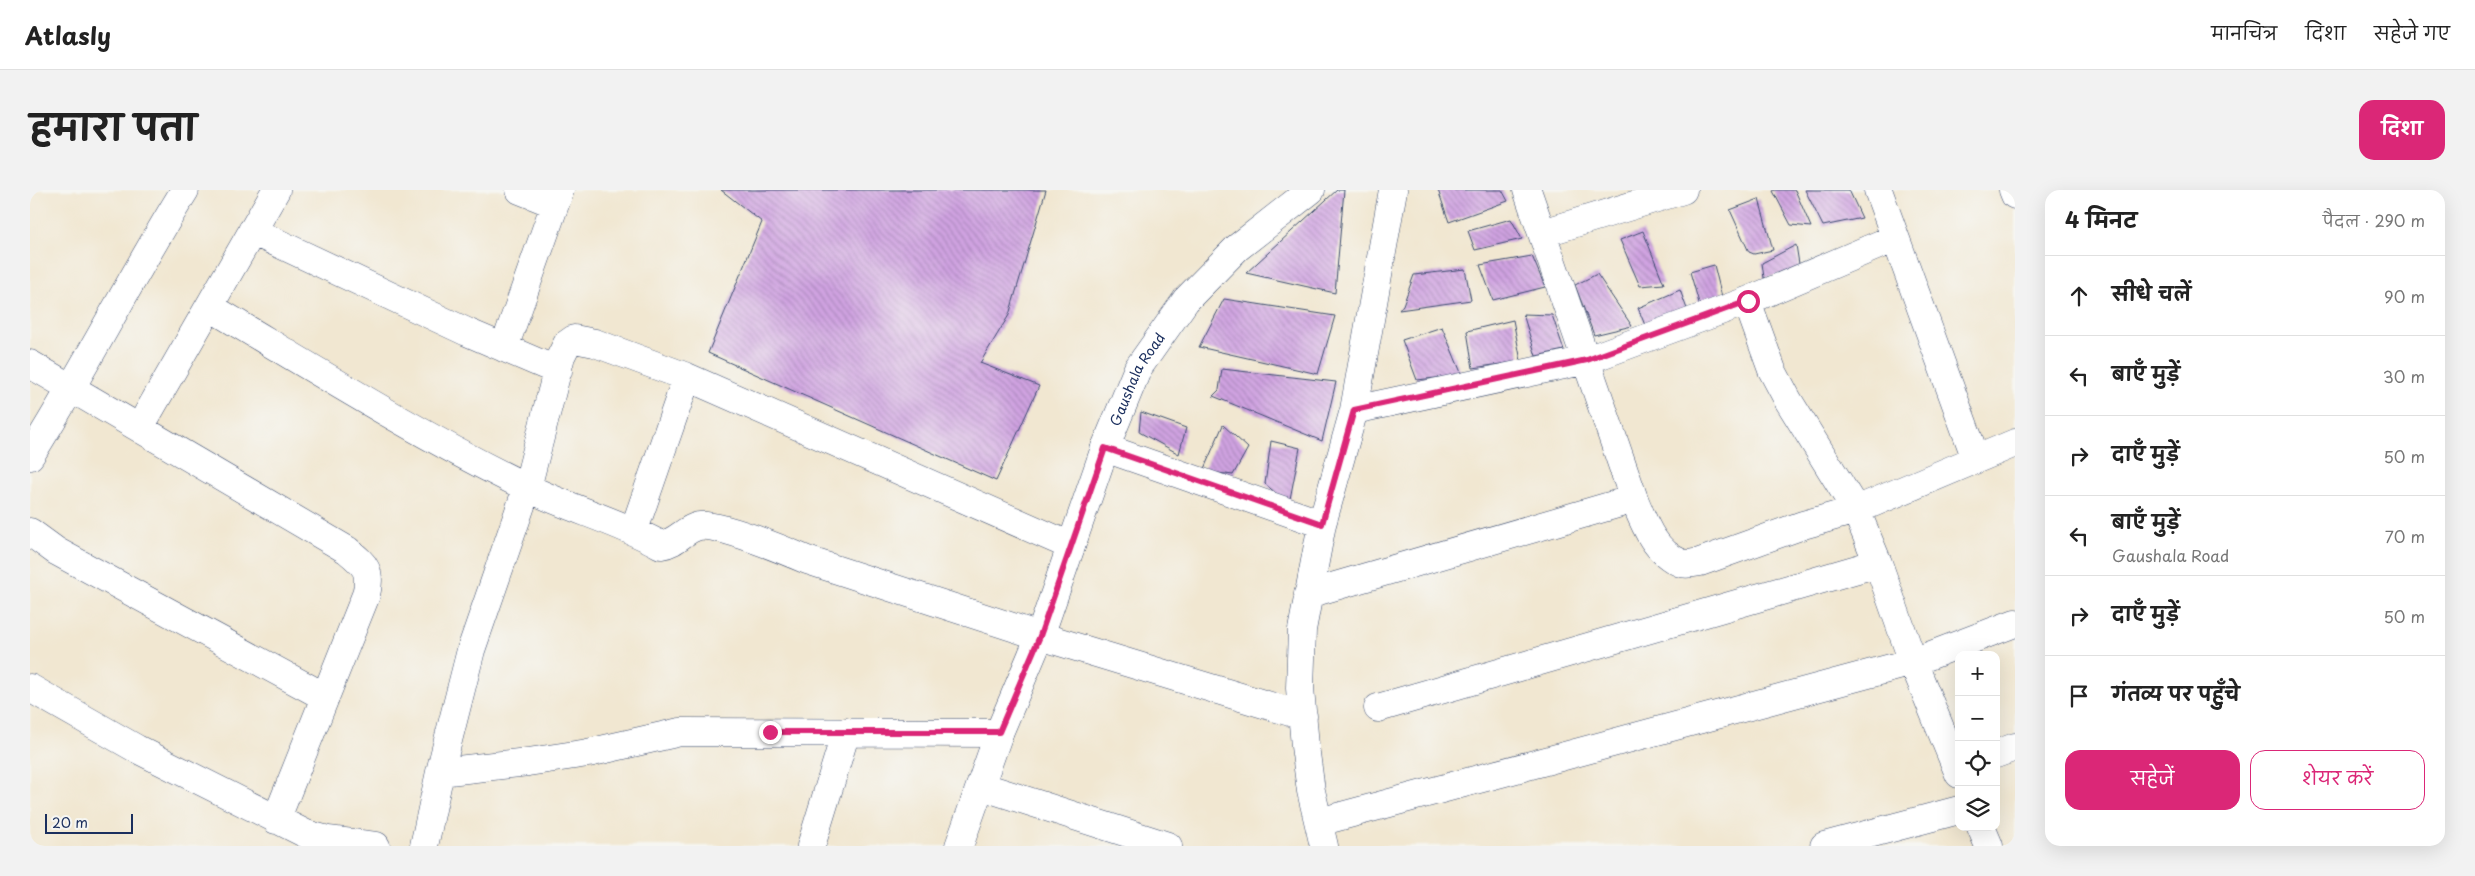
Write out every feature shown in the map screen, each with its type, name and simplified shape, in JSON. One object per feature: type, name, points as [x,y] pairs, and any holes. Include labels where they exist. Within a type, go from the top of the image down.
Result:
[{"type":"street","points":[[30,456],[71,390],[185,190]]},
{"type":"street","points":[[140,427],[276,190]]},
{"type":"street","points":[[504,348],[557,197],[520,190]]},
{"type":"street","name":"Gaushala Road","points":[[960,846],[999,732],[1040,636],[1105,448],[1138,368],[1186,300],[1237,248],[1311,190]]},
{"type":"street","points":[[1393,190],[1354,410],[1322,524],[1302,630],[1300,688],[1302,716],[1311,791],[1322,834],[1913,662],[2015,623]]},
{"type":"street","points":[[1527,190],[1634,499],[1651,537],[1666,554],[1682,564],[1700,562],[1803,525],[1856,510],[2015,443]]},
{"type":"street","points":[[1543,233],[1683,190]]},
{"type":"street","points":[[1878,190],[1976,459]]},
{"type":"street","points":[[2013,190],[2015,195]]},
{"type":"street","points":[[252,231],[504,348],[558,371]]},
{"type":"street","points":[[1354,410],[1587,360],[1748,301],[1895,238]]},
{"type":"street","points":[[1748,301],[1772,370],[1788,400],[1856,510],[1878,563],[1913,662],[1955,765]]},
{"type":"street","points":[[210,307],[392,416],[527,488],[634,530],[661,545],[678,540],[686,532],[698,526],[711,527],[772,545],[807,560],[1040,636],[1302,716]]},
{"type":"street","points":[[424,846],[440,772],[471,650],[527,488],[558,371],[567,344],[574,339],[580,338],[686,377],[1072,546]]},
{"type":"street","points":[[30,364],[71,390],[140,427],[347,550],[365,565],[369,582],[366,595],[276,820]]},
{"type":"street","points":[[634,530],[686,377]]},
{"type":"street","points":[[1105,448],[1322,524]]},
{"type":"street","points":[[1308,594],[1634,499]]},
{"type":"street","points":[[30,532],[56,551],[325,697]]},
{"type":"street","points":[[1378,708],[1878,563]]},
{"type":"street","points":[[30,688],[137,748],[276,820],[313,836],[376,846]]},
{"type":"street","points":[[440,772],[562,757],[680,732],[999,732]]},
{"type":"street","points":[[810,846],[846,732]]},
{"type":"street","points":[[2000,753],[2015,747]]},
{"type":"street","points":[[981,786],[1168,846]]},
{"type":"street","points":[[1824,846],[1955,811]]},
{"type":"street","points":[[1983,831],[1989,846]]},
{"type":"building","points":[[721,190],[1046,190],[1009,315],[980,363],[1039,386],[996,481],[708,353],[762,222]]},
{"type":"building","points":[[1337,190],[1344,190],[1335,293],[1246,273]]},
{"type":"building","points":[[1438,190],[1502,190],[1508,201],[1449,222]]},
{"type":"building","points":[[1795,190],[1811,227],[1791,225],[1773,191]]},
{"type":"building","points":[[1805,190],[1849,190],[1862,218],[1823,226]]},
{"type":"building","points":[[1759,199],[1773,250],[1754,254],[1749,252],[1730,210]]},
{"type":"building","points":[[1511,219],[1522,239],[1475,250],[1468,231]]},
{"type":"building","points":[[1643,231],[1664,284],[1640,286],[1620,240]]},
{"type":"building","points":[[1796,245],[1800,270],[1764,278],[1762,263]]},
{"type":"building","points":[[1532,256],[1545,287],[1493,300],[1480,265]]},
{"type":"building","points":[[1714,265],[1723,301],[1699,303],[1690,272]]},
{"type":"building","points":[[1465,269],[1471,300],[1399,310],[1403,305],[1414,275]]},
{"type":"building","points":[[1597,274],[1632,326],[1594,335],[1575,285]]},
{"type":"building","points":[[1680,290],[1687,309],[1647,330],[1638,308]]},
{"type":"building","points":[[1224,299],[1335,316],[1318,374],[1199,347]]},
{"type":"building","points":[[1523,314],[1552,315],[1564,350],[1536,356]]},
{"type":"building","points":[[1513,320],[1521,361],[1473,368],[1467,331]]},
{"type":"building","points":[[1442,327],[1462,375],[1417,380],[1402,340]]},
{"type":"building","points":[[1222,369],[1336,382],[1322,441],[1213,396],[1219,390]]},
{"type":"building","points":[[1141,412],[1186,428],[1179,454],[1139,432]]},
{"type":"building","points":[[1223,425],[1248,448],[1233,475],[1203,471]]},
{"type":"building","points":[[1271,441],[1300,448],[1289,504],[1265,484]]},
{"type":"route","points":[[770,732],[999,732],[1040,636],[1105,448],[1322,524],[1354,410],[1587,360],[1748,301]]}]
